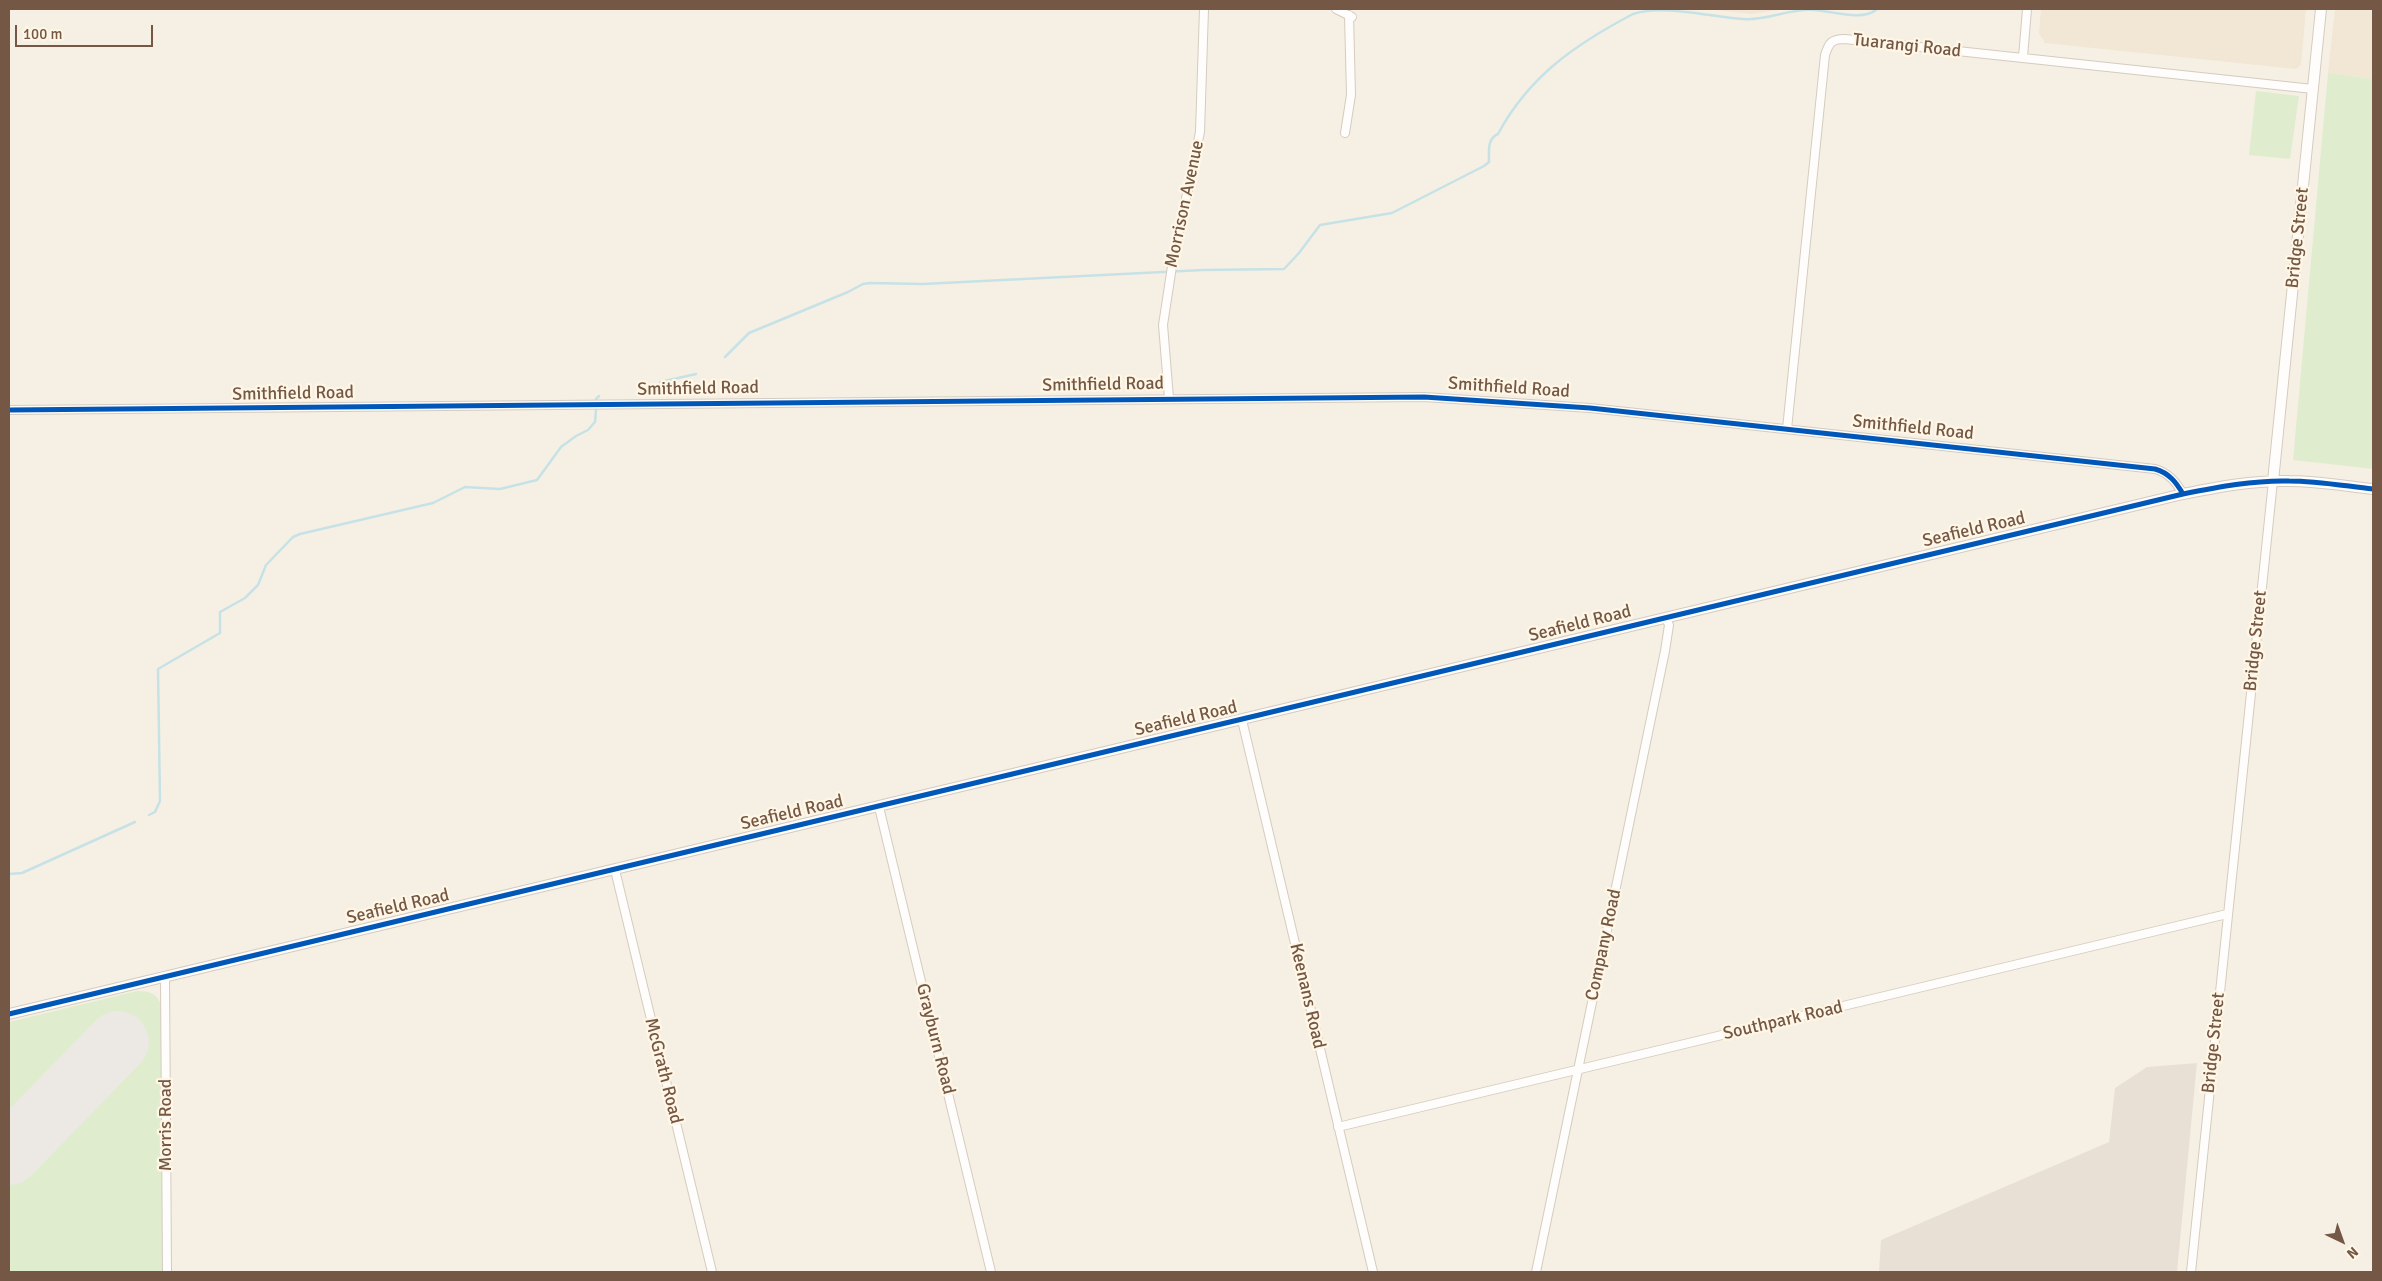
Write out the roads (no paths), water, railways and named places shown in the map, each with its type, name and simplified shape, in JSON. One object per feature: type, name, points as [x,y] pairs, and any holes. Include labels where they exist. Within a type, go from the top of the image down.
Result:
[{"type":"street","name":"Morrison Avenue","points":[[1169,398],[1163,324],[1172,266],[1200,132],[1204,9]]},
{"type":"street","points":[[1336,9],[1351,17],[1351,95],[1345,133]]},
{"type":"street","points":[[2023,57],[2027,9]]},
{"type":"street","name":"Bridge Street","points":[[2190,1272],[2321,9]]},
{"type":"street","name":"Tuarangi Road","points":[[1788,429],[1825,55],[1828,44],[1835,39],[2023,57],[2313,89]]},
{"type":"street","name":"Smithfield Road","points":[[9,410],[1169,398],[1467,398],[1590,408],[2155,469],[2163,471],[2174,480],[2183,494]]},
{"type":"street","name":"Seafield Road","points":[[9,1014],[2183,494],[2229,485],[2273,481],[2302,481],[2373,489]]},
{"type":"street","name":"Company Road","points":[[1536,1272],[1665,651],[1668,625],[1666,618]]},
{"type":"street","name":"Keenans Road","points":[[1242,720],[1373,1272]]},
{"type":"street","name":"Grayburn Road","points":[[879,807],[991,1272]]},
{"type":"street","name":"McGrath Road","points":[[615,870],[712,1272]]},
{"type":"street","name":"Southpark Road","points":[[1338,1128],[2227,914]]},
{"type":"street","name":"Morris Road","points":[[165,977],[167,1272]]},
{"type":"waterway","points":[[725,357],[749,333],[863,284],[923,284],[1203,270],[1284,269],[1320,225],[1392,213],[1484,166],[1489,162],[1490,142],[1498,134],[1510,113],[1539,78],[1592,37],[1633,14],[1658,10],[1752,19],[1805,10],[1864,15],[1877,9]]},
{"type":"waterway","points":[[660,382],[696,374]]},
{"type":"waterway","points":[[596,399],[599,396]]},
{"type":"waterway","points":[[149,815],[155,812],[160,801],[158,669],[220,633],[220,612],[245,598],[258,585],[266,565],[293,537],[433,503],[465,487],[500,489],[537,480],[561,447],[588,430],[595,422],[596,410]]},
{"type":"waterway","points":[[9,874],[22,873],[135,822]]}]
